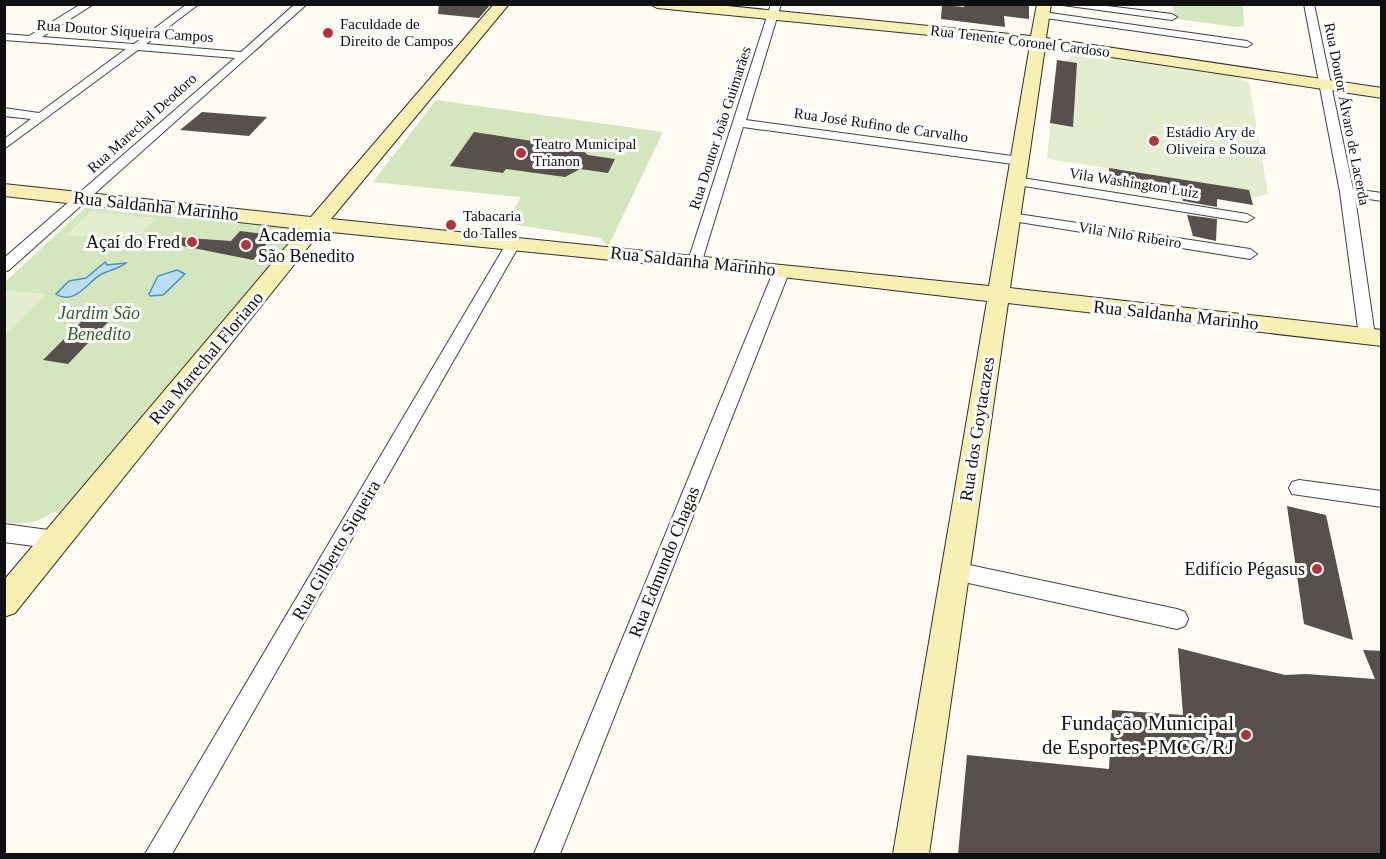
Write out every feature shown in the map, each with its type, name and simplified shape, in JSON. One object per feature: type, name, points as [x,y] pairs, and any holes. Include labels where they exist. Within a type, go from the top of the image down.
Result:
[{"type":"main road","name":"Rua Marechal Floriano","points":[[4,603],[316,224],[502,4]]},
{"type":"main road","name":"Rua Tenente Coronel Cardoso","points":[[657,4],[774,10],[1039,41],[1382,93]]},
{"type":"main road","name":"Rua dos Goytacazes","points":[[911,855],[1039,41],[1049,8]]},
{"type":"main road","name":"Rua Saldanha Marinho","points":[[4,190],[316,224],[782,270],[1374,337]]},
{"type":"street","points":[[31,39],[88,4]]},
{"type":"street","points":[[4,145],[194,4]]},
{"type":"street","name":"Rua Marechal Deodoro","points":[[4,267],[302,4]]},
{"type":"street","name":"Rua Doutor Álvaro de Lacerda","points":[[1309,4],[1374,337]]},
{"type":"street","points":[[1049,8],[1172,17]]},
{"type":"street","points":[[1049,8],[1247,44]]},
{"type":"street","name":"Rua Doutor João Guimarães","points":[[695,261],[774,10]]},
{"type":"street","name":"Rua Doutor Siqueira Campos","points":[[4,37],[243,55]]},
{"type":"street","points":[[4,112],[42,117]]},
{"type":"street","name":"Rua José Rufino de Carvalho","points":[[739,123],[1018,171]]},
{"type":"street","name":"Vila Washington Luiz","points":[[1018,171],[1247,218]]},
{"type":"street","points":[[1347,192],[1382,197]]},
{"type":"street","name":"Vila Nilo Ribeiro","points":[[1011,217],[1250,254]]},
{"type":"street","name":"Rua Gilberto Siqueira","points":[[158,855],[513,244]]},
{"type":"street","name":"Rua Edmundo Chagas","points":[[547,855],[782,270]]},
{"type":"street","points":[[1299,488],[1382,499]]},
{"type":"street","points":[[4,533],[56,540]]},
{"type":"street","points":[[955,571],[1177,619]]},
{"type":"green space","points":[[1172,5],[1243,5],[1244,26],[1177,19]]},
{"type":"green space","name":"Estádio Ary de Oliveira e Souza","points":[[1083,53],[1232,74],[1249,83],[1268,194],[1251,198],[1253,205],[1109,182],[1108,168],[1047,159],[1057,60],[1064,61],[1074,54]]},
{"type":"green space","points":[[436,100],[663,132],[608,247],[600,238],[517,225],[509,217],[521,197],[373,182]]},
{"type":"green space","name":"Jardim São Benedito","points":[[86,207],[301,230],[62,514],[52,512],[35,521],[5,523],[5,282]]},
{"type":"green space","points":[[91,212],[156,218],[133,242],[66,235]]},
{"type":"green space","points":[[4,290],[46,294],[5,334],[4,334]]},
{"type":"water","points":[[105,262],[107,265],[126,263],[100,275],[74,295],[63,297],[56,294],[69,281],[86,278]]},
{"type":"water","points":[[177,270],[185,274],[163,295],[150,296],[158,276]]},
{"type":"building","points":[[439,4],[491,4],[479,18],[438,14]]},
{"type":"building","points":[[964,4],[1029,4],[1029,19],[1004,16],[1005,27],[941,19],[942,5],[964,7]]},
{"type":"building","points":[[1057,60],[1077,63],[1073,127],[1050,123]]},
{"type":"building","points":[[202,112],[267,117],[249,136],[180,130]]},
{"type":"building","name":"Teatro Municipal Trianon","points":[[474,132],[579,148],[588,155],[615,159],[608,173],[580,169],[565,177],[506,169],[503,173],[450,166]]},
{"type":"building","points":[[1109,168],[1249,190],[1253,205],[1217,199],[1217,207],[1183,201],[1180,193],[1109,182]]},
{"type":"building","points":[[1187,215],[1217,219],[1216,241],[1193,236]]},
{"type":"building","name":"Academia São Benedito","points":[[240,231],[274,235],[253,260],[173,244],[174,237],[231,241]]},
{"type":"building","points":[[87,316],[111,319],[68,364],[43,360]]},
{"type":"building","name":"Edifício Pégasus","points":[[1287,506],[1326,515],[1353,640],[1304,624]]},
{"type":"building","name":"Fundação Municipal de Esportes-PMCG/RJ","points":[[1178,648],[1285,675],[1306,674],[1375,679],[1363,650],[1382,651],[1382,855],[958,855],[967,755],[1109,769],[1112,710],[1183,715]]},
{"type":"place","name":"Faculdade de Direito de Campos","points":[[328,33]]},
{"type":"place","name":"Estádio Ary de Oliveira e Souza","points":[[1154,141]]},
{"type":"place","name":"Teatro Municipal Trianon","points":[[521,153]]},
{"type":"place","name":"Tabacaria do Talles","points":[[451,225]]},
{"type":"place","name":"Açaí do Fred","points":[[192,242]]},
{"type":"place","name":"Academia São Benedito","points":[[246,245]]},
{"type":"place","name":"Edifício Pégasus","points":[[1317,569]]},
{"type":"place","name":"Fundação Municipal de Esportes-PMCG/RJ","points":[[1246,735]]}]
